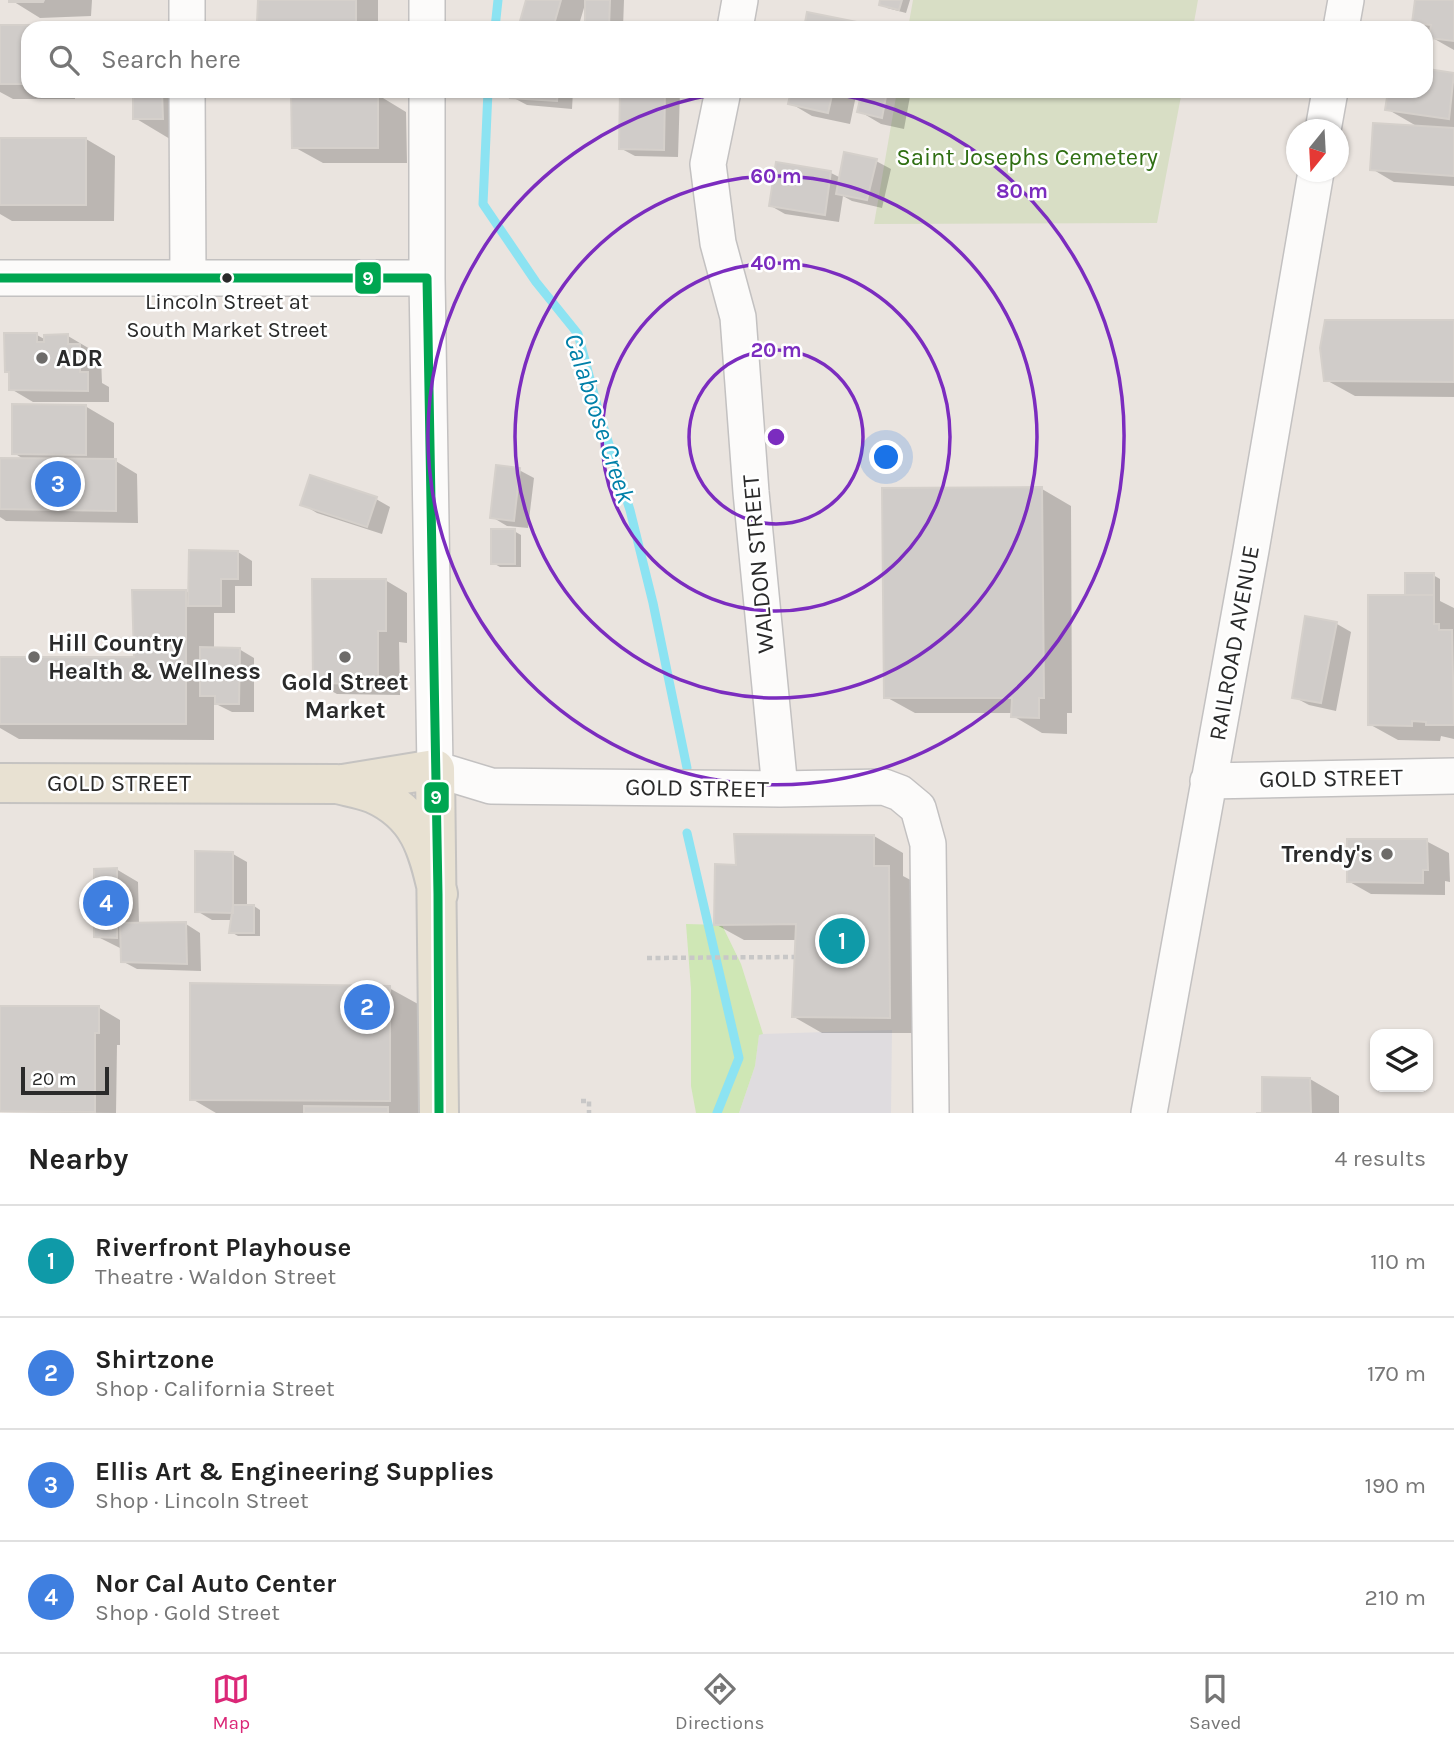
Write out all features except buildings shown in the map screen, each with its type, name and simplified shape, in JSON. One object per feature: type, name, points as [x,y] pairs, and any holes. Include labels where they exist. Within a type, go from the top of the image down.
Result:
[{"type":"main road","points":[[337,784],[435,769],[439,1113]]},
{"type":"main road","name":"GOLD STREET","points":[[0,783],[337,784],[373,794],[401,811],[420,833],[430,859],[438,894]]},
{"type":"street","points":[[187,0],[187,21]]},
{"type":"street","points":[[427,0],[427,21]]},
{"type":"street","points":[[736,21],[740,0]]},
{"type":"street","points":[[1342,21],[1346,0]]},
{"type":"street","points":[[187,98],[188,276]]},
{"type":"street","points":[[427,98],[427,278],[435,769]]},
{"type":"street","name":"WALDON STREET","points":[[722,98],[708,164],[718,243],[738,317],[751,492],[780,789]]},
{"type":"street","points":[[1325,119],[1329,98]]},
{"type":"street","name":"RAILROAD AVENUE","points":[[1149,1113],[1251,550],[1313,182]]},
{"type":"street","points":[[0,278],[427,278]]},
{"type":"street","name":"GOLD STREET","points":[[435,769],[491,786],[780,789],[884,787],[900,793],[918,808],[928,844],[931,1113]]},
{"type":"street","name":"GOLD STREET","points":[[1208,780],[1454,776]]},
{"type":"path","points":[[647,958],[794,957]]},
{"type":"path","points":[[581,1101],[589,1101],[589,1113]]},
{"type":"shaded area","points":[[892,1030],[891,1113],[739,1113],[755,1066],[759,1034]]},
{"type":"green space","points":[[913,0],[1198,0],[1194,21],[909,21]]},
{"type":"green space","name":"Saint Josephs Cemetery","points":[[896,98],[1181,98],[1157,223],[874,224]]},
{"type":"green space","points":[[686,924],[722,925],[741,964],[763,1034],[759,1035],[755,1066],[739,1113],[696,1113],[691,1086],[691,989]]},
{"type":"waterway","name":"Calaboose Creek","points":[[496,21],[498,0]]},
{"type":"waterway","name":"Calaboose Creek","points":[[488,98],[483,204],[536,282],[578,334],[599,413],[630,510],[653,603],[687,768]]},
{"type":"waterway","name":"Calaboose Creek","points":[[687,833],[739,1058],[717,1113]]},
{"type":"transit line","name":"9","points":[[0,278],[427,278],[438,894],[439,1113]]},
{"type":"place","name":"Lincoln Street at South Market Street","points":[[227,278]]},
{"type":"place","name":"ADR","points":[[42,358]]},
{"type":"place","name":"Ellis Art & Engineering Supplies","points":[[58,484]]},
{"type":"place","name":"Hill Country Health & Wellness","points":[[34,657]]},
{"type":"place","name":"Gold Street Market","points":[[345,657]]},
{"type":"place","name":"Trendy's","points":[[1387,854]]},
{"type":"place","name":"Nor Cal Auto Center","points":[[106,903]]},
{"type":"place","name":"Riverfront Playhouse","points":[[842,941]]},
{"type":"place","name":"Shirtzone","points":[[367,1007]]}]
